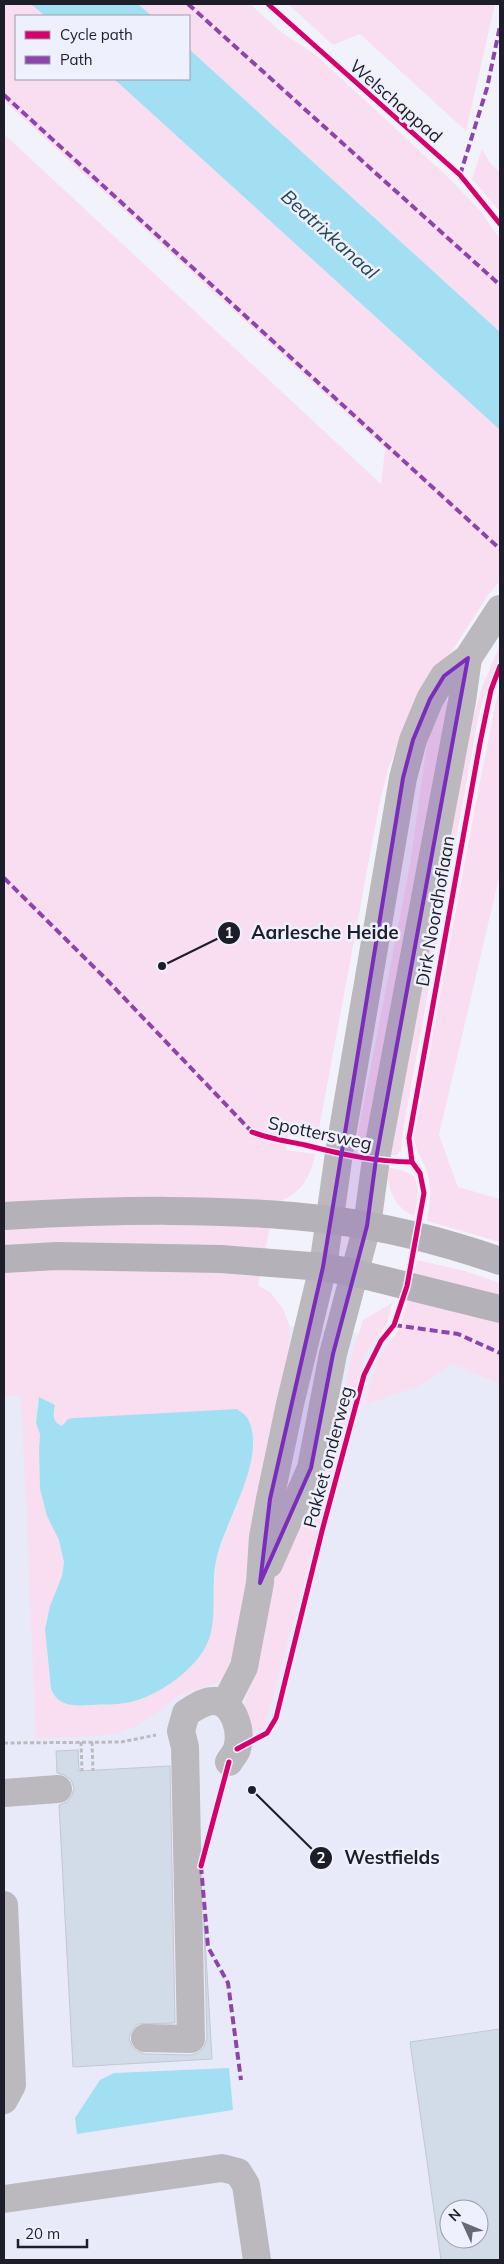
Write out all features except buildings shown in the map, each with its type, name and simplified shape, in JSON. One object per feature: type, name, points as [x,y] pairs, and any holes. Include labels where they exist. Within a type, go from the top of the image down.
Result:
[{"type":"main road","points":[[4,1216],[217,1211],[330,1220],[436,1241],[500,1261]]},
{"type":"main road","points":[[4,1259],[56,1256],[222,1259],[323,1266],[500,1309]]},
{"type":"street","name":"Dirk Noordhoflaan","points":[[323,1266],[339,1153],[403,778],[413,740],[430,699],[444,676],[468,658],[500,609]]},
{"type":"street","name":"Dirk Noordhoflaan","points":[[355,1273],[367,1226],[376,1159],[462,701],[468,658]]},
{"type":"street","name":"Pakket onderweg","points":[[225,1704],[244,1667],[260,1583],[263,1537],[276,1471],[323,1266]]},
{"type":"street","name":"Pakket onderweg","points":[[260,1583],[311,1468],[333,1354],[355,1273]]},
{"type":"street","points":[[145,2038],[191,2039],[185,1747],[181,1730],[186,1713],[203,1703],[214,1700],[225,1704],[232,1712],[237,1726],[237,1749],[228,1762]]},
{"type":"street","points":[[4,1793],[58,1789]]},
{"type":"street","points":[[4,1905],[12,2084],[4,2100]]},
{"type":"street","points":[[4,2199],[222,2168],[238,2172],[246,2185],[257,2260]]},
{"type":"path","points":[[4,1743],[121,1742],[181,1730]]},
{"type":"path","points":[[81,1742],[82,1771]]},
{"type":"path","points":[[92,1742],[93,1771]]},
{"type":"highlighted area","points":[[468,658],[376,1159],[367,1226],[333,1354],[311,1468],[260,1583],[270,1499],[323,1267],[403,778],[413,740],[430,699],[444,676]]},
{"type":"shaded area","points":[[4,4],[31,4],[44,15],[15,15],[15,80],[115,80],[500,430],[500,581],[488,595],[410,716],[388,769],[379,806],[317,1140],[288,1135],[286,1150],[315,1154],[310,1171],[302,1185],[291,1196],[275,1203],[258,1285],[271,1293],[283,1309],[290,1327],[284,1401],[235,1660],[222,1681],[179,1695],[154,1715],[136,1726],[115,1734],[87,1737],[36,1738],[21,1396],[4,1396],[4,134],[381,484],[385,449],[4,101]],"holes":[[[38,1400],[53,1414],[57,1424],[62,1426],[65,1423],[248,1471],[237,1506],[216,1559],[213,1625],[207,1644],[168,1686],[128,1703],[67,1705],[53,1696],[50,1689],[46,1619],[62,1576],[64,1562],[59,1540],[47,1516],[40,1489],[40,1434],[36,1423]]]},
{"type":"shaded area","points":[[138,4],[250,4],[281,32],[316,55],[450,179],[482,213],[500,239],[500,332],[190,50],[190,15],[151,15]]},
{"type":"shaded area","points":[[288,4],[495,4],[466,131],[360,34],[333,45]]},
{"type":"shaded area","points":[[482,149],[490,163],[500,172],[500,211],[472,179]]},
{"type":"shaded area","points":[[500,645],[500,655],[478,719],[403,1130],[401,1150],[397,1155],[389,1155],[471,725],[482,687]]},
{"type":"shaded area","points":[[500,688],[500,873],[439,1135],[458,1187],[500,1199],[500,1242],[427,1221],[430,1200],[428,1173],[414,1137],[475,807]]},
{"type":"shaded area","points":[[444,700],[451,703],[365,1150],[355,1148],[410,865],[427,743]]},
{"type":"shaded area","points":[[387,1167],[404,1171],[414,1176],[418,1191],[414,1216],[401,1208],[393,1196],[388,1182]]},
{"type":"shaded area","points":[[417,1260],[465,1271],[500,1283],[500,1301],[413,1278]]},
{"type":"shaded area","points":[[408,1300],[500,1315],[500,1384],[452,1364],[419,1386],[364,1405],[378,1360],[400,1327]]},
{"type":"shaded area","points":[[392,1303],[387,1324],[365,1354],[264,1729],[253,1732],[244,1710],[279,1562],[334,1450],[351,1357],[363,1320]]},
{"type":"shaded area","points":[[247,1321],[416,1340],[500,1371],[500,2260],[4,2260],[4,1336]]},
{"type":"water","points":[[31,4],[138,4],[151,15],[44,15]]},
{"type":"water","name":"Beatrixkanaal","points":[[190,50],[500,332],[500,430],[115,80],[190,80]]},
{"type":"water","points":[[39,1397],[55,1405],[55,1420],[62,1426],[68,1419],[74,1418],[237,1409],[248,1419],[253,1435],[249,1471],[216,1561],[213,1623],[210,1635],[199,1657],[185,1672],[167,1686],[147,1697],[118,1704],[73,1705],[58,1699],[51,1689],[45,1629],[50,1606],[62,1576],[64,1562],[59,1540],[47,1516],[40,1489],[40,1434],[36,1423]]},
{"type":"water","points":[[229,2068],[233,2110],[77,2134],[75,2118],[100,2080],[114,2073]]},
{"type":"marked path","points":[[188,4],[500,285]]},
{"type":"marked path","points":[[460,175],[487,88],[500,26]]},
{"type":"marked path","points":[[4,95],[500,549]]},
{"type":"marked path","points":[[4,878],[108,981],[252,1132]]},
{"type":"marked path","points":[[394,1325],[458,1334],[500,1353]]},
{"type":"marked path","points":[[201,1866],[208,1947],[228,1983],[241,2080]]},
{"type":"cycle path","name":"Welschappad","points":[[268,4],[460,175],[500,224]]},
{"type":"cycle path","points":[[237,1749],[267,1733],[276,1718],[322,1531],[364,1375],[381,1341],[394,1325],[407,1286],[424,1193],[420,1173],[412,1162],[409,1138],[480,743],[491,690],[500,666]]},
{"type":"cycle path","name":"Spottersweg","points":[[252,1132],[358,1157],[412,1162]]},
{"type":"cycle path","points":[[201,1866],[229,1762]]},
{"type":"place","name":"Aarlesche Heide","points":[[162,966]]},
{"type":"place","name":"Westfields","points":[[252,1790]]}]
